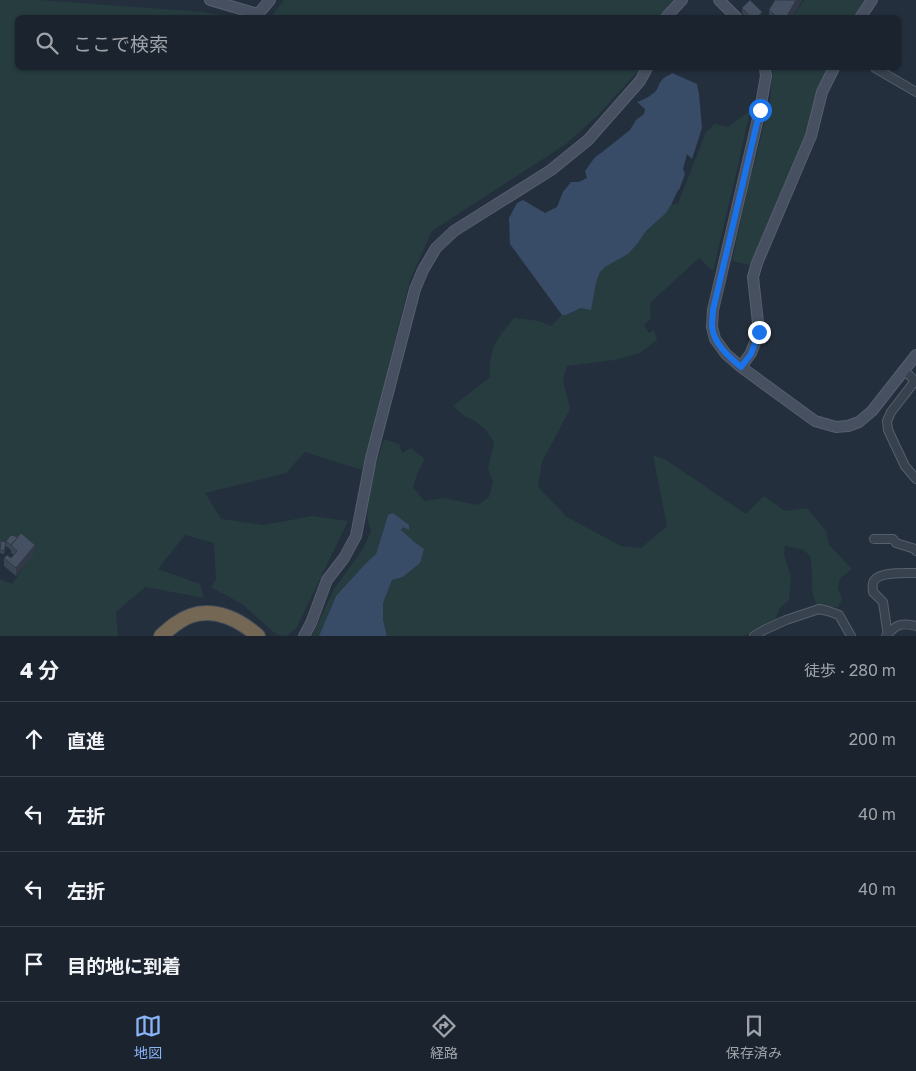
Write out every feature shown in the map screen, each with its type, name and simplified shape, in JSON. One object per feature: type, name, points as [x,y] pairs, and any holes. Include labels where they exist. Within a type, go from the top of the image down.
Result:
[{"type":"highway","points":[[161,636],[179,621],[201,613],[228,617],[243,624],[255,634]]},
{"type":"street","points":[[210,0],[258,14],[270,0]]},
{"type":"street","points":[[668,15],[682,0]]},
{"type":"street","points":[[719,0],[734,15]]},
{"type":"street","points":[[862,15],[872,0]]},
{"type":"street","points":[[304,636],[328,580],[344,558],[356,536],[371,458],[415,288],[436,248],[454,232],[551,170],[588,140],[640,81],[646,70]]},
{"type":"street","points":[[766,70],[760,110],[713,310],[712,327],[716,339],[726,354],[741,367],[815,421],[836,427],[848,426],[859,422],[872,411],[916,355]]},
{"type":"street","points":[[741,367],[751,354],[759,332],[753,277],[757,263],[811,136],[822,92],[833,70]]},
{"type":"street","points":[[878,70],[916,92]]},
{"type":"street","points":[[904,370],[914,381],[891,412],[887,421],[888,430],[904,466],[916,479]]},
{"type":"street","points":[[874,539],[893,539],[896,543],[916,551]]},
{"type":"street","points":[[887,636],[883,602],[873,592],[873,583],[876,578],[882,575],[916,573]]},
{"type":"street","points":[[754,636],[786,620],[819,609],[839,615],[851,636]]},
{"type":"street","points":[[887,636],[894,627],[908,624],[916,626]]},
{"type":"green space","points":[[0,0],[39,0],[222,15],[15,15],[15,70],[639,70],[597,116],[566,144],[432,231],[410,280],[362,470],[305,452],[286,473],[205,493],[221,519],[263,525],[313,516],[348,521],[297,627],[287,636],[277,635],[242,604],[211,587],[216,579],[214,543],[185,535],[158,569],[200,584],[204,598],[145,587],[116,612],[118,636],[0,636],[0,579],[12,584],[33,554],[0,540]]},
{"type":"green space","points":[[284,0],[673,0],[661,15],[273,15]]},
{"type":"green space","points":[[804,0],[866,0],[855,15],[794,15]]},
{"type":"green space","points":[[773,70],[828,70],[816,94],[807,132],[750,265],[732,261],[770,101]]},
{"type":"green space","points":[[750,111],[713,271],[699,258],[650,303],[651,318],[644,325],[649,333],[654,330],[657,340],[640,353],[614,360],[567,366],[563,380],[570,409],[542,462],[538,487],[567,517],[621,546],[641,548],[667,526],[653,455],[666,460],[746,514],[764,496],[785,511],[807,508],[826,531],[829,545],[852,569],[840,578],[838,588],[842,599],[838,607],[817,606],[812,591],[810,556],[804,550],[785,546],[784,555],[791,576],[789,600],[779,609],[775,621],[744,636],[387,636],[383,620],[383,603],[392,580],[403,577],[420,563],[417,544],[400,529],[403,527],[388,515],[376,554],[336,596],[319,636],[312,636],[334,589],[363,549],[371,531],[367,518],[371,481],[384,439],[399,444],[402,453],[411,448],[425,459],[413,487],[424,501],[444,498],[478,505],[489,497],[493,482],[488,469],[494,442],[486,430],[475,421],[464,416],[453,406],[490,377],[492,352],[498,338],[514,318],[539,321],[551,326],[562,315],[581,308],[596,283],[600,272],[605,267],[628,254],[646,231],[666,213],[671,205],[678,203],[706,132],[715,124],[728,127]]},
{"type":"water","points":[[672,73],[697,84],[702,128],[692,159],[687,154],[683,169],[685,174],[679,190],[666,213],[646,231],[628,254],[605,267],[600,272],[591,310],[581,308],[562,315],[510,244],[509,218],[517,203],[523,200],[545,213],[557,207],[563,192],[571,182],[579,182],[587,178],[585,171],[594,159],[630,130],[636,120],[644,114],[645,109],[637,102],[654,93],[663,79]]},
{"type":"water","points":[[393,513],[409,525],[409,530],[403,527],[401,530],[424,549],[420,563],[403,577],[392,580],[383,603],[383,620],[387,636],[319,636],[336,596],[376,554],[388,515]]},
{"type":"building","points":[[750,0],[762,12],[760,15],[749,15],[742,8]]},
{"type":"building","points":[[775,0],[796,0],[788,15],[775,15],[769,10]]},
{"type":"building","points":[[21,533],[35,545],[16,568],[4,558],[7,555],[11,558],[17,551],[11,545]]},
{"type":"building","points":[[11,535],[18,537],[12,546],[6,541]]},
{"type":"building","points":[[1,541],[6,542],[4,551],[0,550]]},
{"type":"route","points":[[759,332],[751,354],[741,367],[726,354],[716,339],[712,327],[713,310],[760,110]]}]
